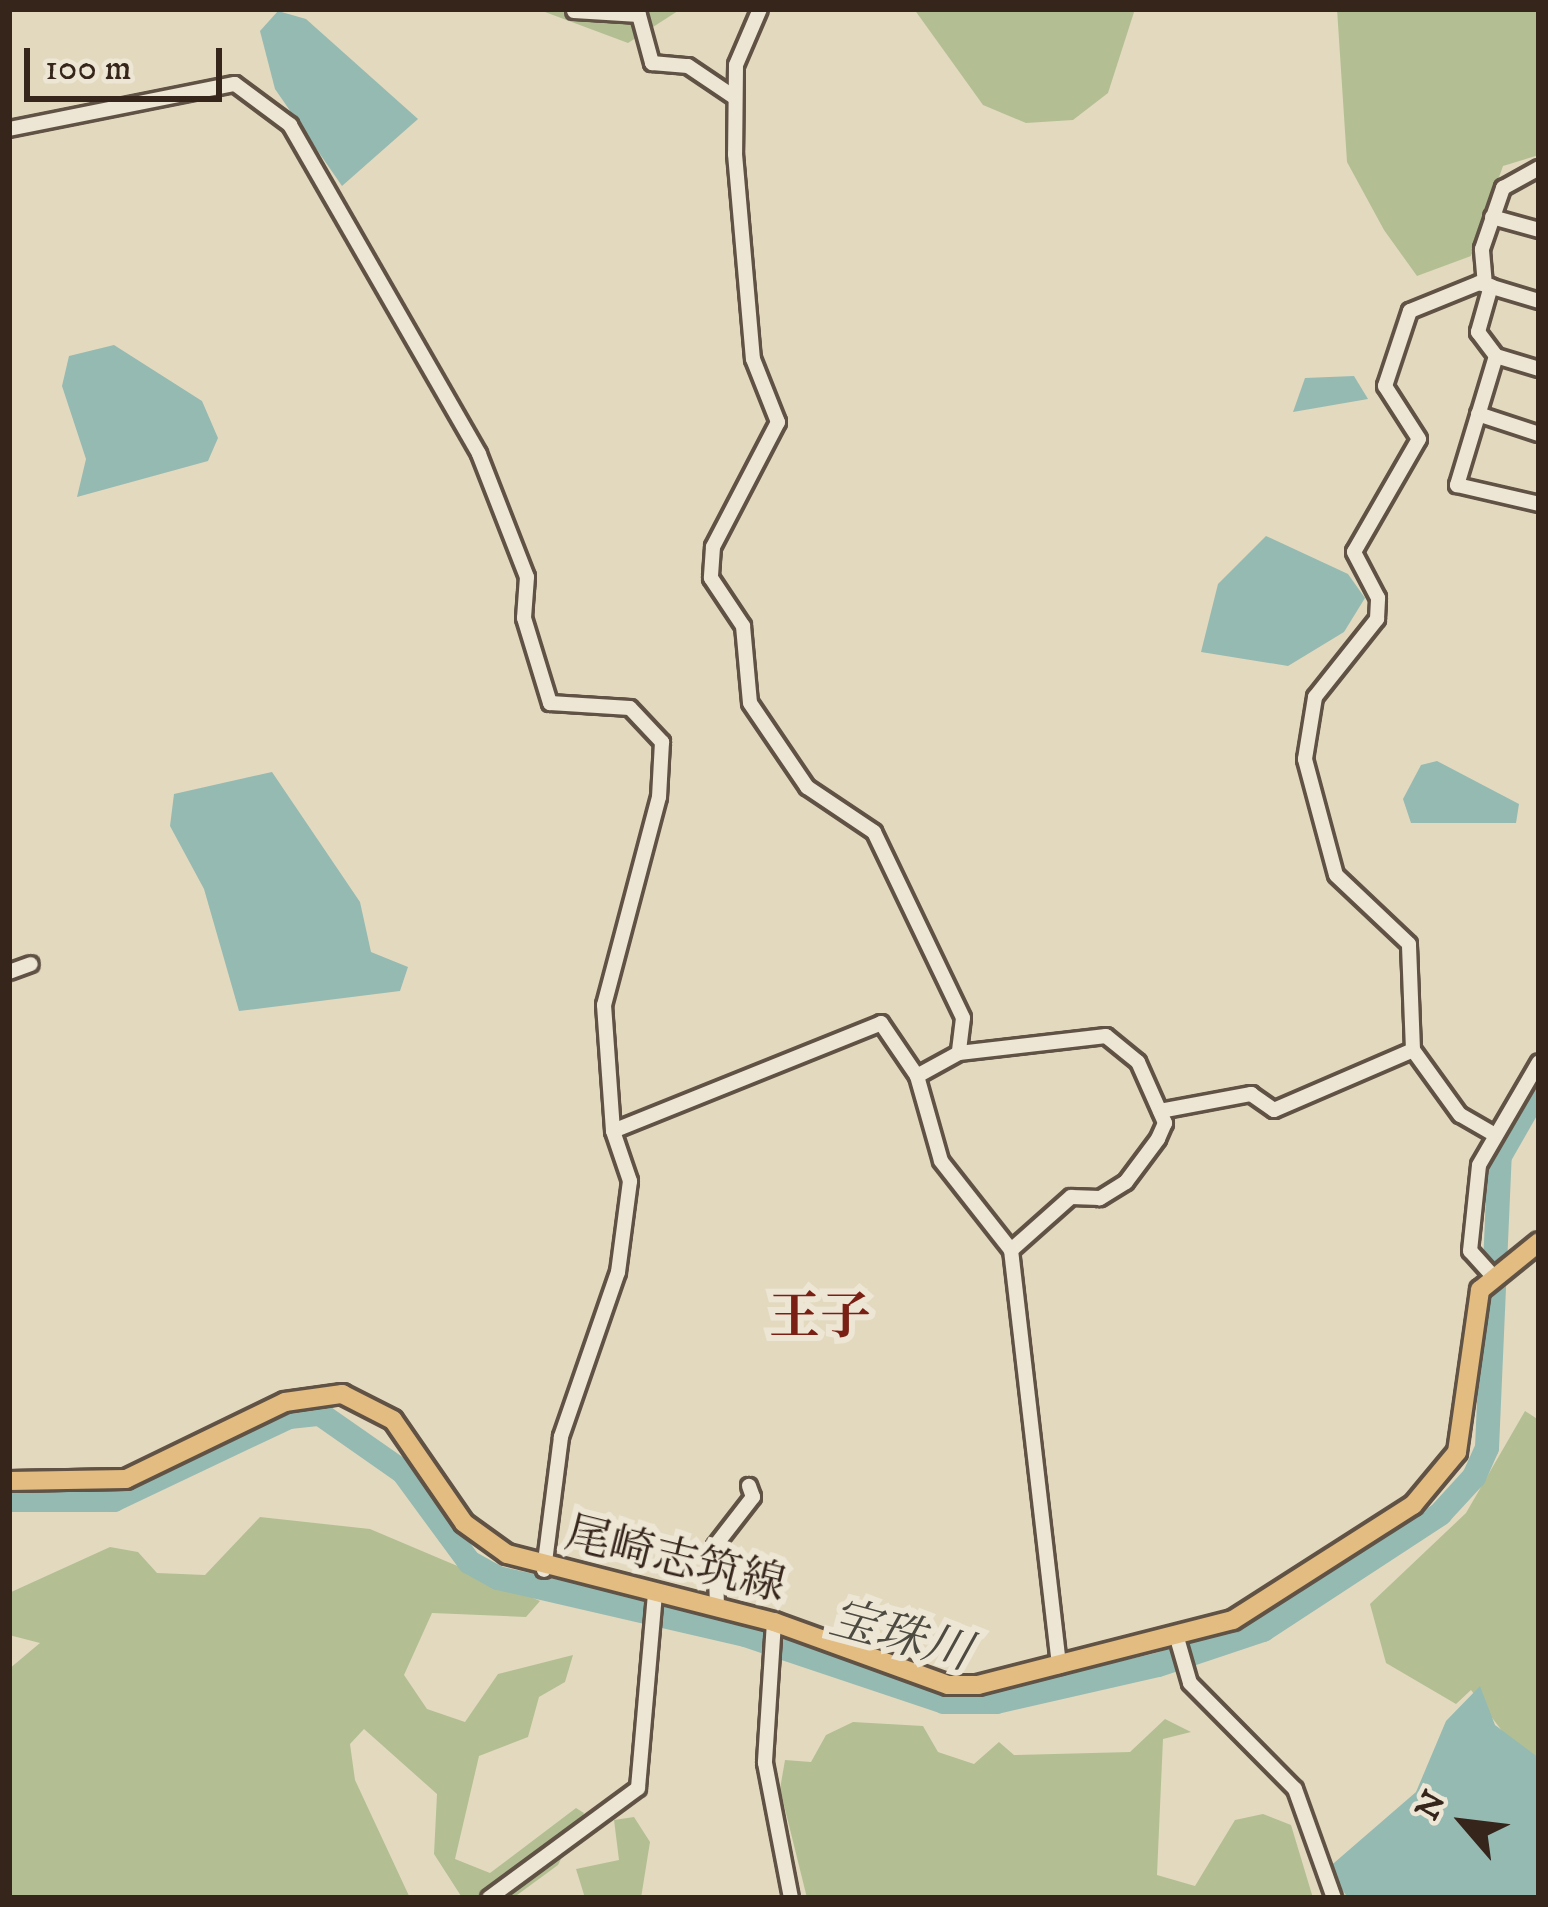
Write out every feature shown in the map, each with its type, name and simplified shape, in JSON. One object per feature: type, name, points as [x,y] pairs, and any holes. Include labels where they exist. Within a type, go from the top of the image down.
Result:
[{"type":"main road","points":[[1488,1272],[1539,1242]]},
{"type":"main road","name":"尾崎志筑線","points":[[9,1481],[126,1479],[285,1402],[342,1394],[393,1420],[483,1541],[544,1570],[653,1600],[717,1606],[949,1685],[1178,1642],[1268,1601],[1440,1480],[1464,1428],[1467,1329],[1488,1272]]},
{"type":"street","points":[[760,9],[734,97],[753,359],[778,422],[713,547],[711,578],[742,626],[750,703],[807,787],[874,832],[963,1018],[959,1053]]},
{"type":"street","points":[[574,11],[639,15],[652,63],[702,72],[734,97]]},
{"type":"street","points":[[9,129],[235,85],[320,164],[479,454],[527,577],[524,618],[550,703],[630,708],[662,742],[659,797],[606,985],[613,1131],[630,1181],[619,1272],[561,1437],[544,1570]]},
{"type":"street","points":[[1539,168],[1503,188],[1492,217],[1488,285],[1478,332],[1496,356],[1539,369]]},
{"type":"street","points":[[1492,217],[1539,230]]},
{"type":"street","points":[[1490,1132],[1460,1115],[1413,1050],[1409,944],[1336,875],[1305,759],[1315,698],[1377,620],[1378,598],[1354,552],[1419,439],[1384,386],[1391,353],[1424,299],[1488,285],[1539,301]]},
{"type":"street","points":[[1496,356],[1457,485],[1539,504]]},
{"type":"street","points":[[1478,414],[1539,434]]},
{"type":"street","points":[[9,972],[31,964]]},
{"type":"street","points":[[613,1131],[881,1023],[917,1076],[941,1161],[1011,1250],[1059,1666]]},
{"type":"street","points":[[917,1076],[959,1053],[1106,1036],[1138,1062],[1160,1111],[1158,1138],[1126,1183],[1100,1198],[1071,1197],[1011,1250]]},
{"type":"street","points":[[1160,1111],[1251,1094],[1274,1110],[1413,1050]]},
{"type":"street","points":[[1488,1272],[1471,1205],[1490,1132],[1539,1062]]},
{"type":"street","points":[[717,1606],[715,1546],[754,1497],[749,1486]]},
{"type":"street","points":[[489,1898],[638,1787],[646,1628],[653,1600]]},
{"type":"street","points":[[773,1626],[765,1654],[765,1763],[791,1898]]},
{"type":"street","points":[[1178,1642],[1183,1670],[1281,1767],[1334,1898]]},
{"type":"green space","points":[[537,9],[681,9],[628,43]]},
{"type":"green space","points":[[914,9],[1135,9],[1108,93],[1073,120],[1026,123],[983,105]]},
{"type":"green space","points":[[1337,9],[1539,9],[1539,155],[1503,166],[1471,256],[1417,276],[1384,230],[1347,162]]},
{"type":"green space","points":[[1525,1411],[1539,1420],[1539,1758],[1518,1752],[1471,1690],[1456,1704],[1386,1663],[1370,1604],[1466,1513]]},
{"type":"green space","points":[[260,1517],[370,1529],[540,1601],[526,1617],[432,1613],[404,1675],[427,1709],[465,1722],[498,1674],[573,1655],[565,1682],[539,1697],[528,1737],[479,1756],[455,1859],[490,1873],[576,1808],[584,1813],[558,1865],[513,1898],[461,1896],[434,1854],[437,1794],[364,1729],[350,1744],[355,1780],[410,1898],[9,1898],[9,1669],[40,1643],[9,1635],[9,1593],[110,1547],[138,1552],[157,1573],[205,1575]]},
{"type":"green space","points":[[1165,1719],[1191,1732],[1163,1739],[1157,1875],[1195,1886],[1235,1820],[1263,1814],[1291,1825],[1313,1898],[807,1898],[780,1789],[785,1760],[811,1762],[826,1735],[853,1722],[923,1726],[938,1752],[974,1764],[999,1742],[1014,1755],[1130,1752]]},
{"type":"green space","points":[[634,1817],[650,1842],[641,1898],[585,1898],[576,1869],[619,1860],[614,1820]]},
{"type":"water","points":[[278,11],[306,19],[418,119],[342,186],[275,89],[260,31]]},
{"type":"water","points":[[114,345],[202,401],[218,438],[208,461],[77,497],[86,459],[62,386],[69,356]]},
{"type":"water","points":[[1354,376],[1368,399],[1293,412],[1305,378]]},
{"type":"water","points":[[1266,536],[1348,574],[1365,598],[1344,632],[1288,666],[1201,652],[1218,584]]},
{"type":"water","points":[[1437,761],[1519,804],[1516,823],[1411,823],[1403,799],[1421,765]]},
{"type":"water","points":[[272,772],[360,902],[371,952],[408,967],[400,991],[239,1011],[204,889],[170,826],[174,794]]},
{"type":"water","points":[[1480,1686],[1495,1725],[1539,1758],[1539,1898],[1348,1898],[1327,1869],[1416,1792],[1446,1721]]},
{"type":"waterway","name":"宝珠川","points":[[9,1500],[114,1500],[289,1417],[320,1414],[403,1472],[469,1562],[498,1578],[745,1635],[944,1702],[996,1702],[1158,1665],[1263,1630],[1440,1514],[1474,1477],[1487,1448],[1500,1156],[1539,1088]]},
{"type":"district","name":"王子","points":[[820,1318]]}]
